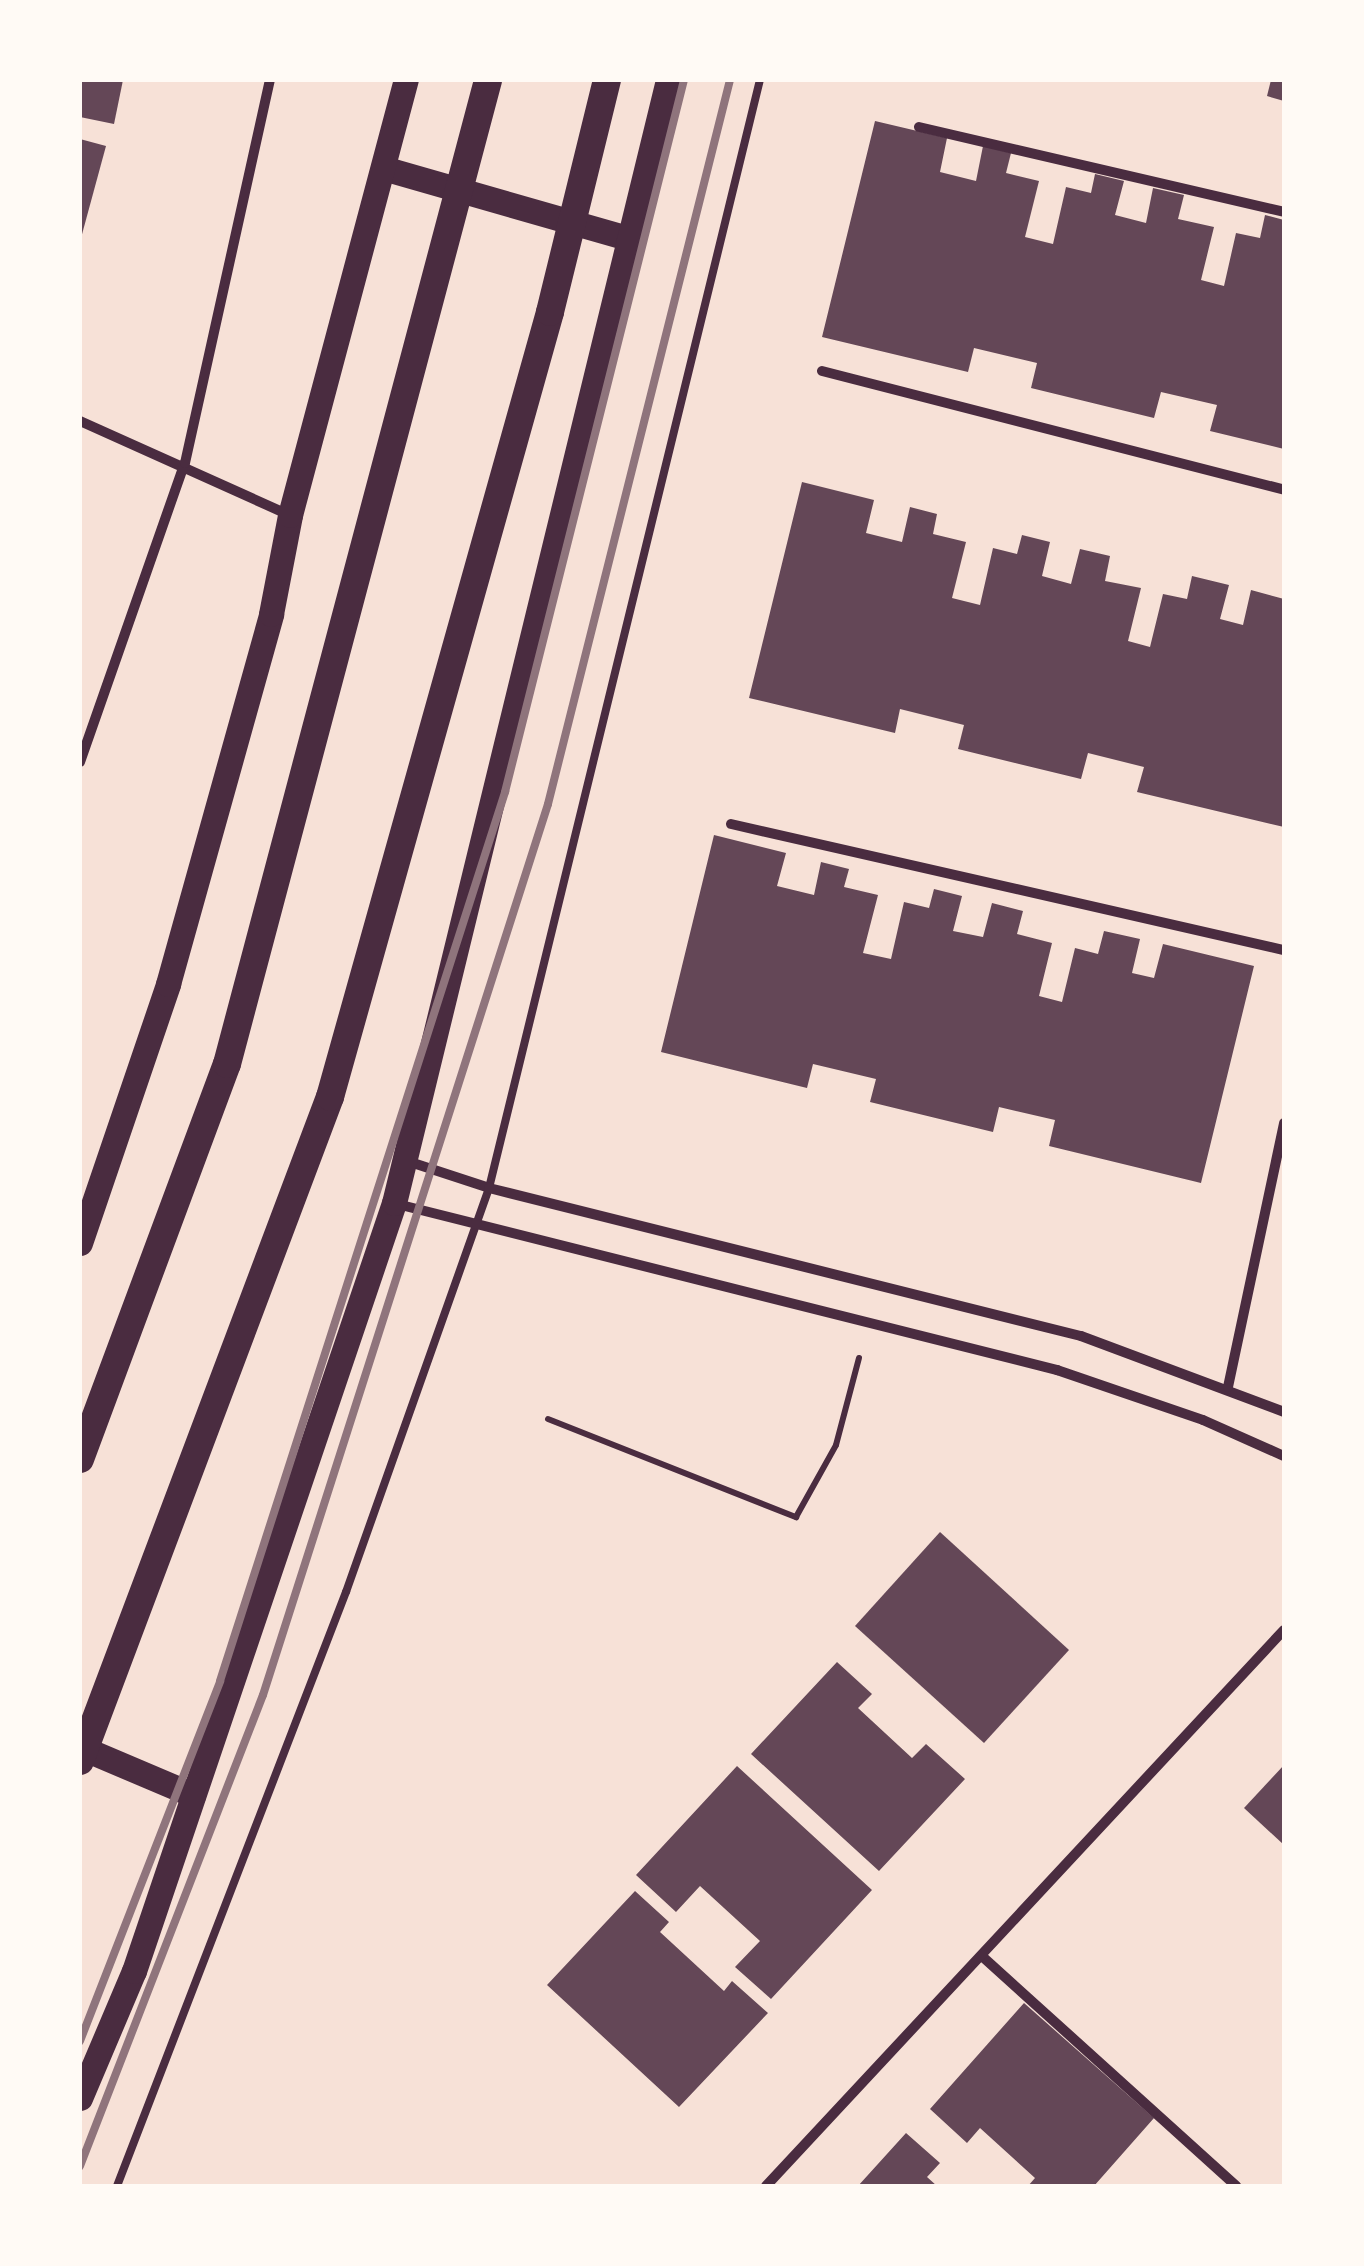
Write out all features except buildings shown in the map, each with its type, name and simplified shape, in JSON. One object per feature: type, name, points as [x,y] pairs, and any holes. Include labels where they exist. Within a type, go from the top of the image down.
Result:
[{"type":"highway","points":[[80,1459],[226,1064],[488,80]]},
{"type":"highway","points":[[80,1761],[330,1097],[550,312],[607,80]]},
{"type":"main road","points":[[80,1243],[168,984],[272,614],[290,515],[406,80]]},
{"type":"main road","points":[[80,2098],[134,1971],[394,1203],[668,80]]},
{"type":"main road","points":[[383,168],[630,239]]},
{"type":"main road","points":[[80,1747],[193,1795]]},
{"type":"street","points":[[80,762],[184,463],[270,80]]},
{"type":"street","points":[[919,128],[1284,212]]},
{"type":"street","points":[[822,371],[1284,490]]},
{"type":"street","points":[[80,420],[184,463],[290,515]]},
{"type":"street","points":[[732,824],[1284,950]]},
{"type":"street","points":[[1228,1387],[1284,1123]]},
{"type":"street","points":[[404,1160],[489,1188],[1081,1336],[1228,1387],[1284,1412]]},
{"type":"street","points":[[394,1203],[1057,1370],[1203,1420],[1284,1456]]},
{"type":"street","points":[[766,2186],[984,1958],[1284,1630]]},
{"type":"street","points":[[984,1958],[1236,2186]]},
{"type":"lane","points":[[117,2186],[346,1592],[489,1188],[760,80]]},
{"type":"path","points":[[548,1419],[796,1517],[836,1445],[868,1323]]},
{"type":"railway","points":[[80,2041],[220,1681],[505,792],[684,80]]},
{"type":"railway","points":[[80,2166],[263,1695],[548,804],[730,80]]}]
